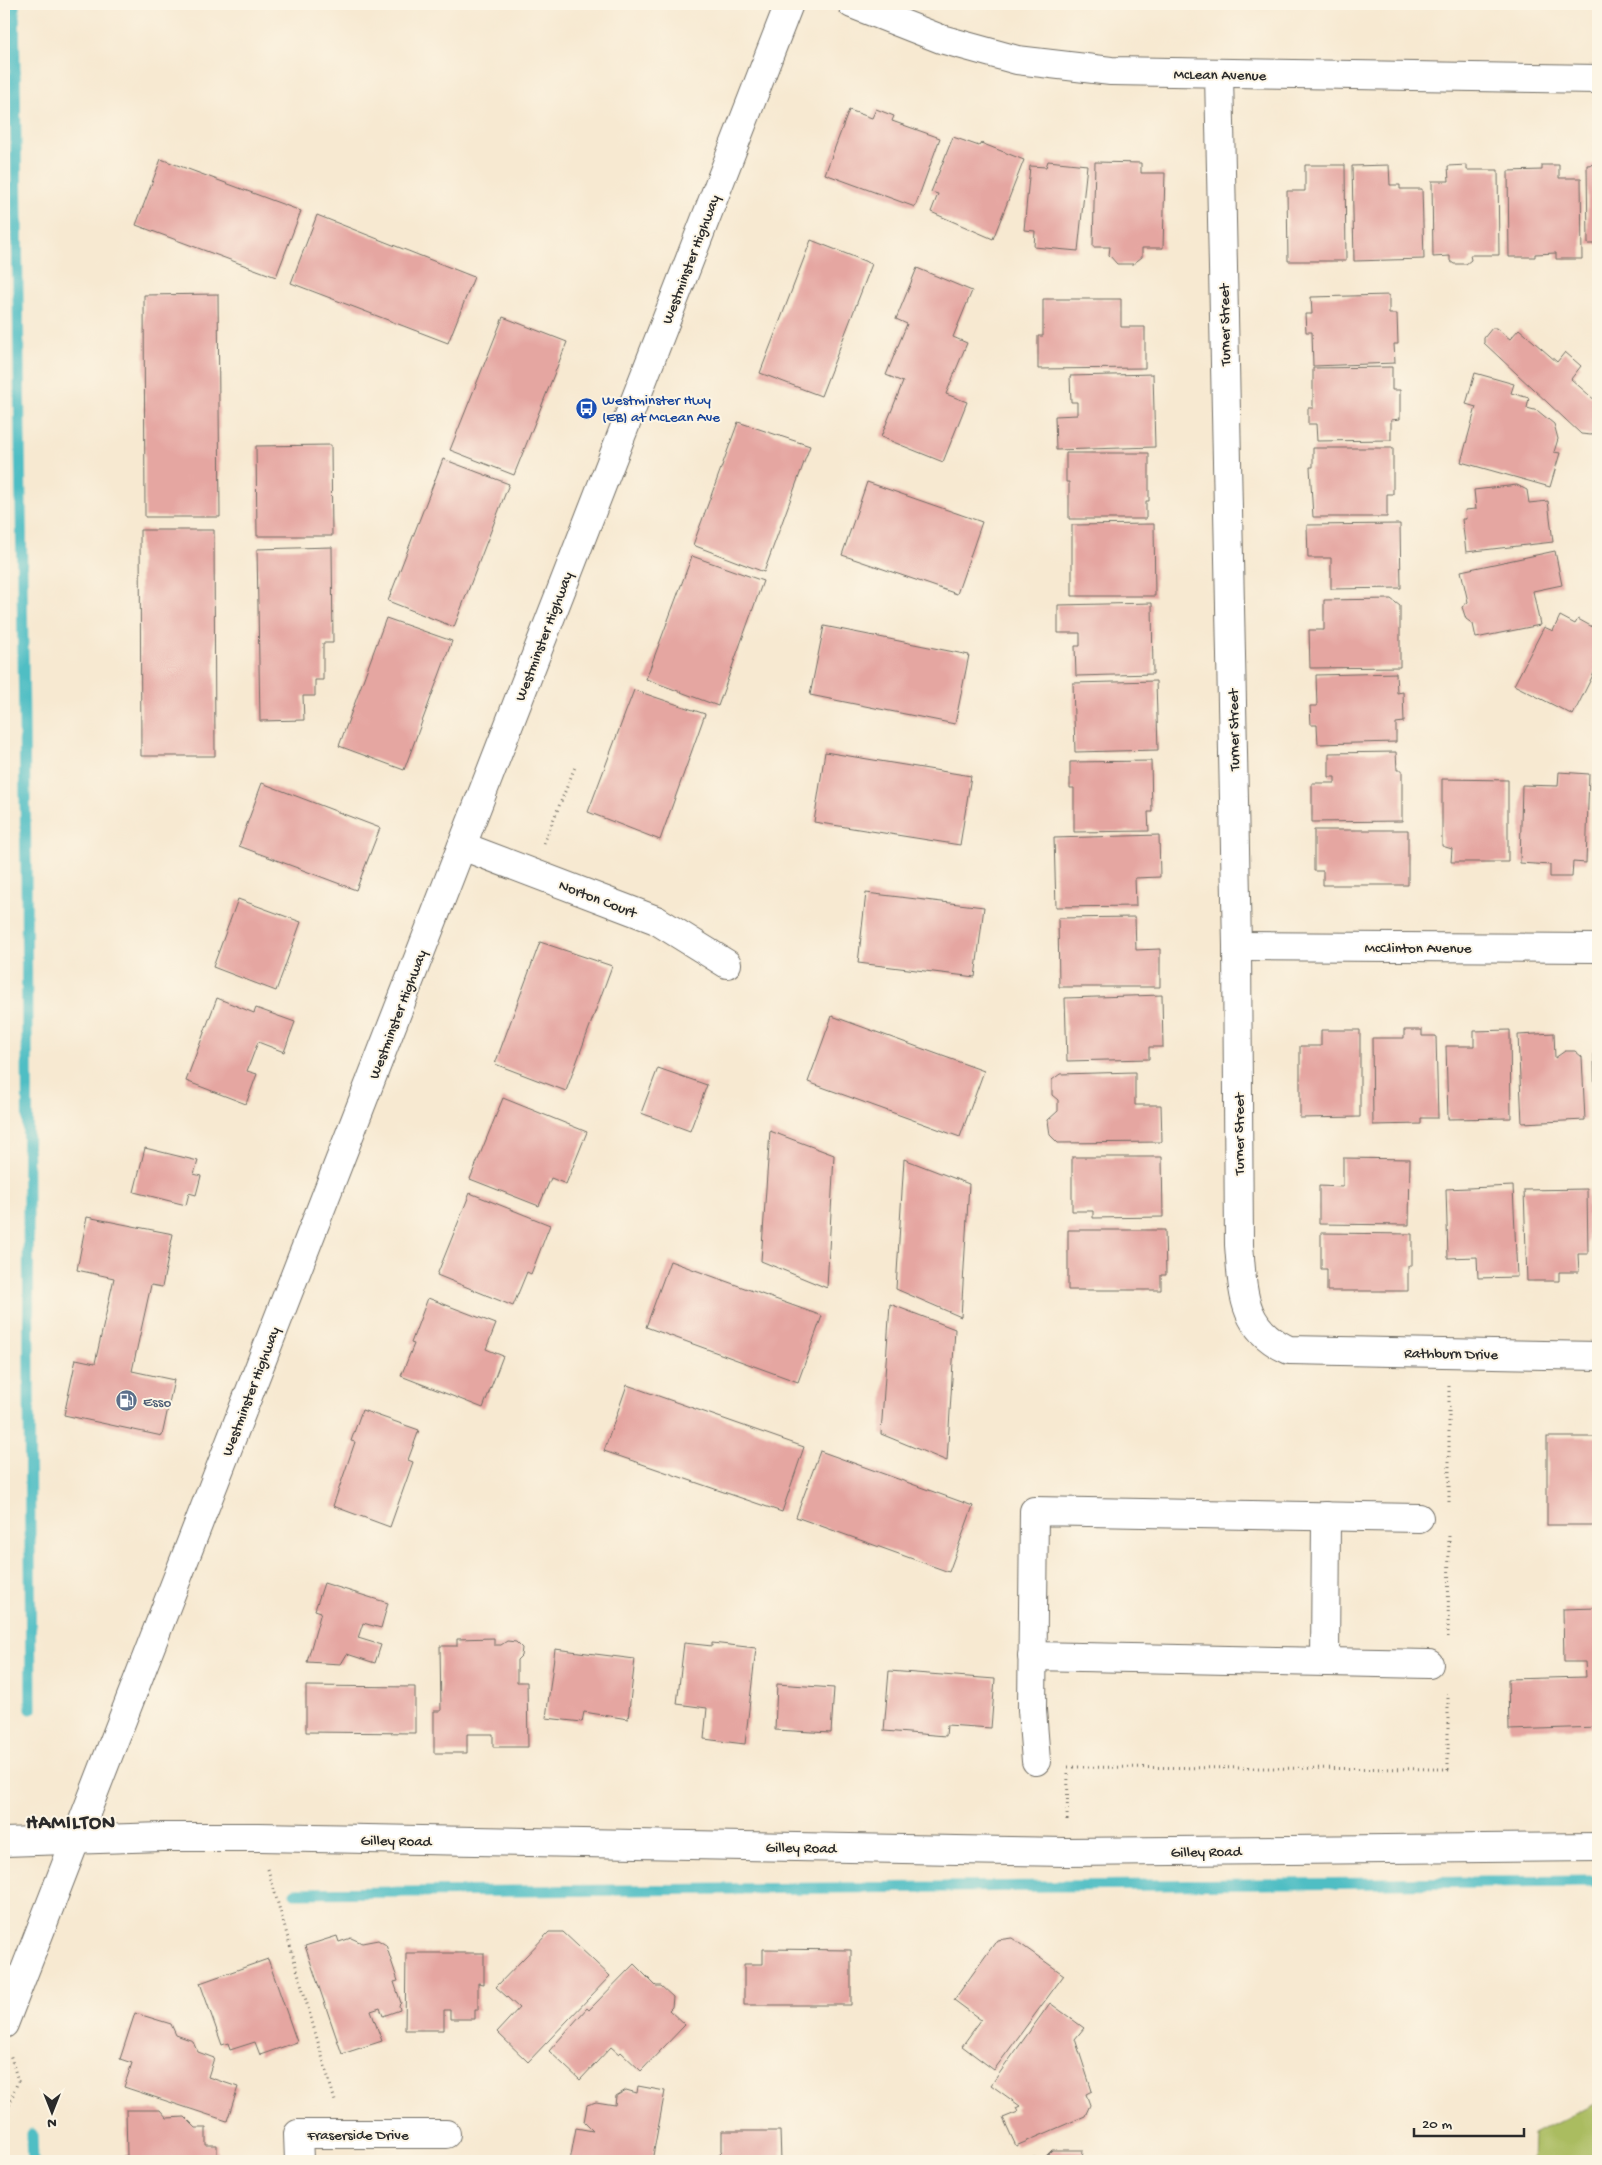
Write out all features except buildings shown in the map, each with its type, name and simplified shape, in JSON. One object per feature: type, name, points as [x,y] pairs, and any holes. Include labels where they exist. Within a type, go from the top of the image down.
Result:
[{"type":"street","name":"Westminster Highway","points":[[4,2024],[789,4]]},
{"type":"street","name":"McLean Avenue","points":[[852,4],[941,39],[1017,60],[1111,70],[1219,74],[1598,80]]},
{"type":"street","name":"Turner Street","points":[[1219,74],[1237,946],[1239,1245],[1243,1294],[1256,1327],[1274,1343],[1289,1350],[1304,1352]]},
{"type":"street","name":"Norton Court","points":[[462,846],[656,920],[727,964]]},
{"type":"street","name":"McClinton Avenue","points":[[1237,946],[1598,948]]},
{"type":"street","name":"Rathburn Drive","points":[[1304,1352],[1598,1356]]},
{"type":"street","points":[[1036,1761],[1032,1710],[1034,1511],[1419,1518]]},
{"type":"street","points":[[1325,1662],[1326,1516]]},
{"type":"street","points":[[1032,1656],[1429,1664]]},
{"type":"street","name":"Gilley Road","points":[[4,1842],[75,1841],[163,1836],[1066,1852],[1598,1847]]},
{"type":"street","name":"Fraserside Drive","points":[[299,2161],[298,2134],[446,2134]]},
{"type":"path","points":[[543,844],[575,767]]},
{"type":"path","points":[[258,1837],[345,2134]]},
{"type":"path","points":[[4,2119],[18,2081]]},
{"type":"green space","points":[[1598,2102],[1598,2161],[1532,2161],[1533,2135]]},
{"type":"waterway","points":[[14,4],[26,866],[31,1709]]},
{"type":"waterway","points":[[295,1893],[1598,1881]]},
{"type":"waterway","points":[[32,2134],[33,2161]]},
{"type":"place","name":"Westminster Hwy (EB) at McLean Ave","points":[[586,408]]},
{"type":"place","name":"Esso","points":[[127,1401]]},
{"type":"district","name":"HAMILTON","points":[[71,1821]]}]
